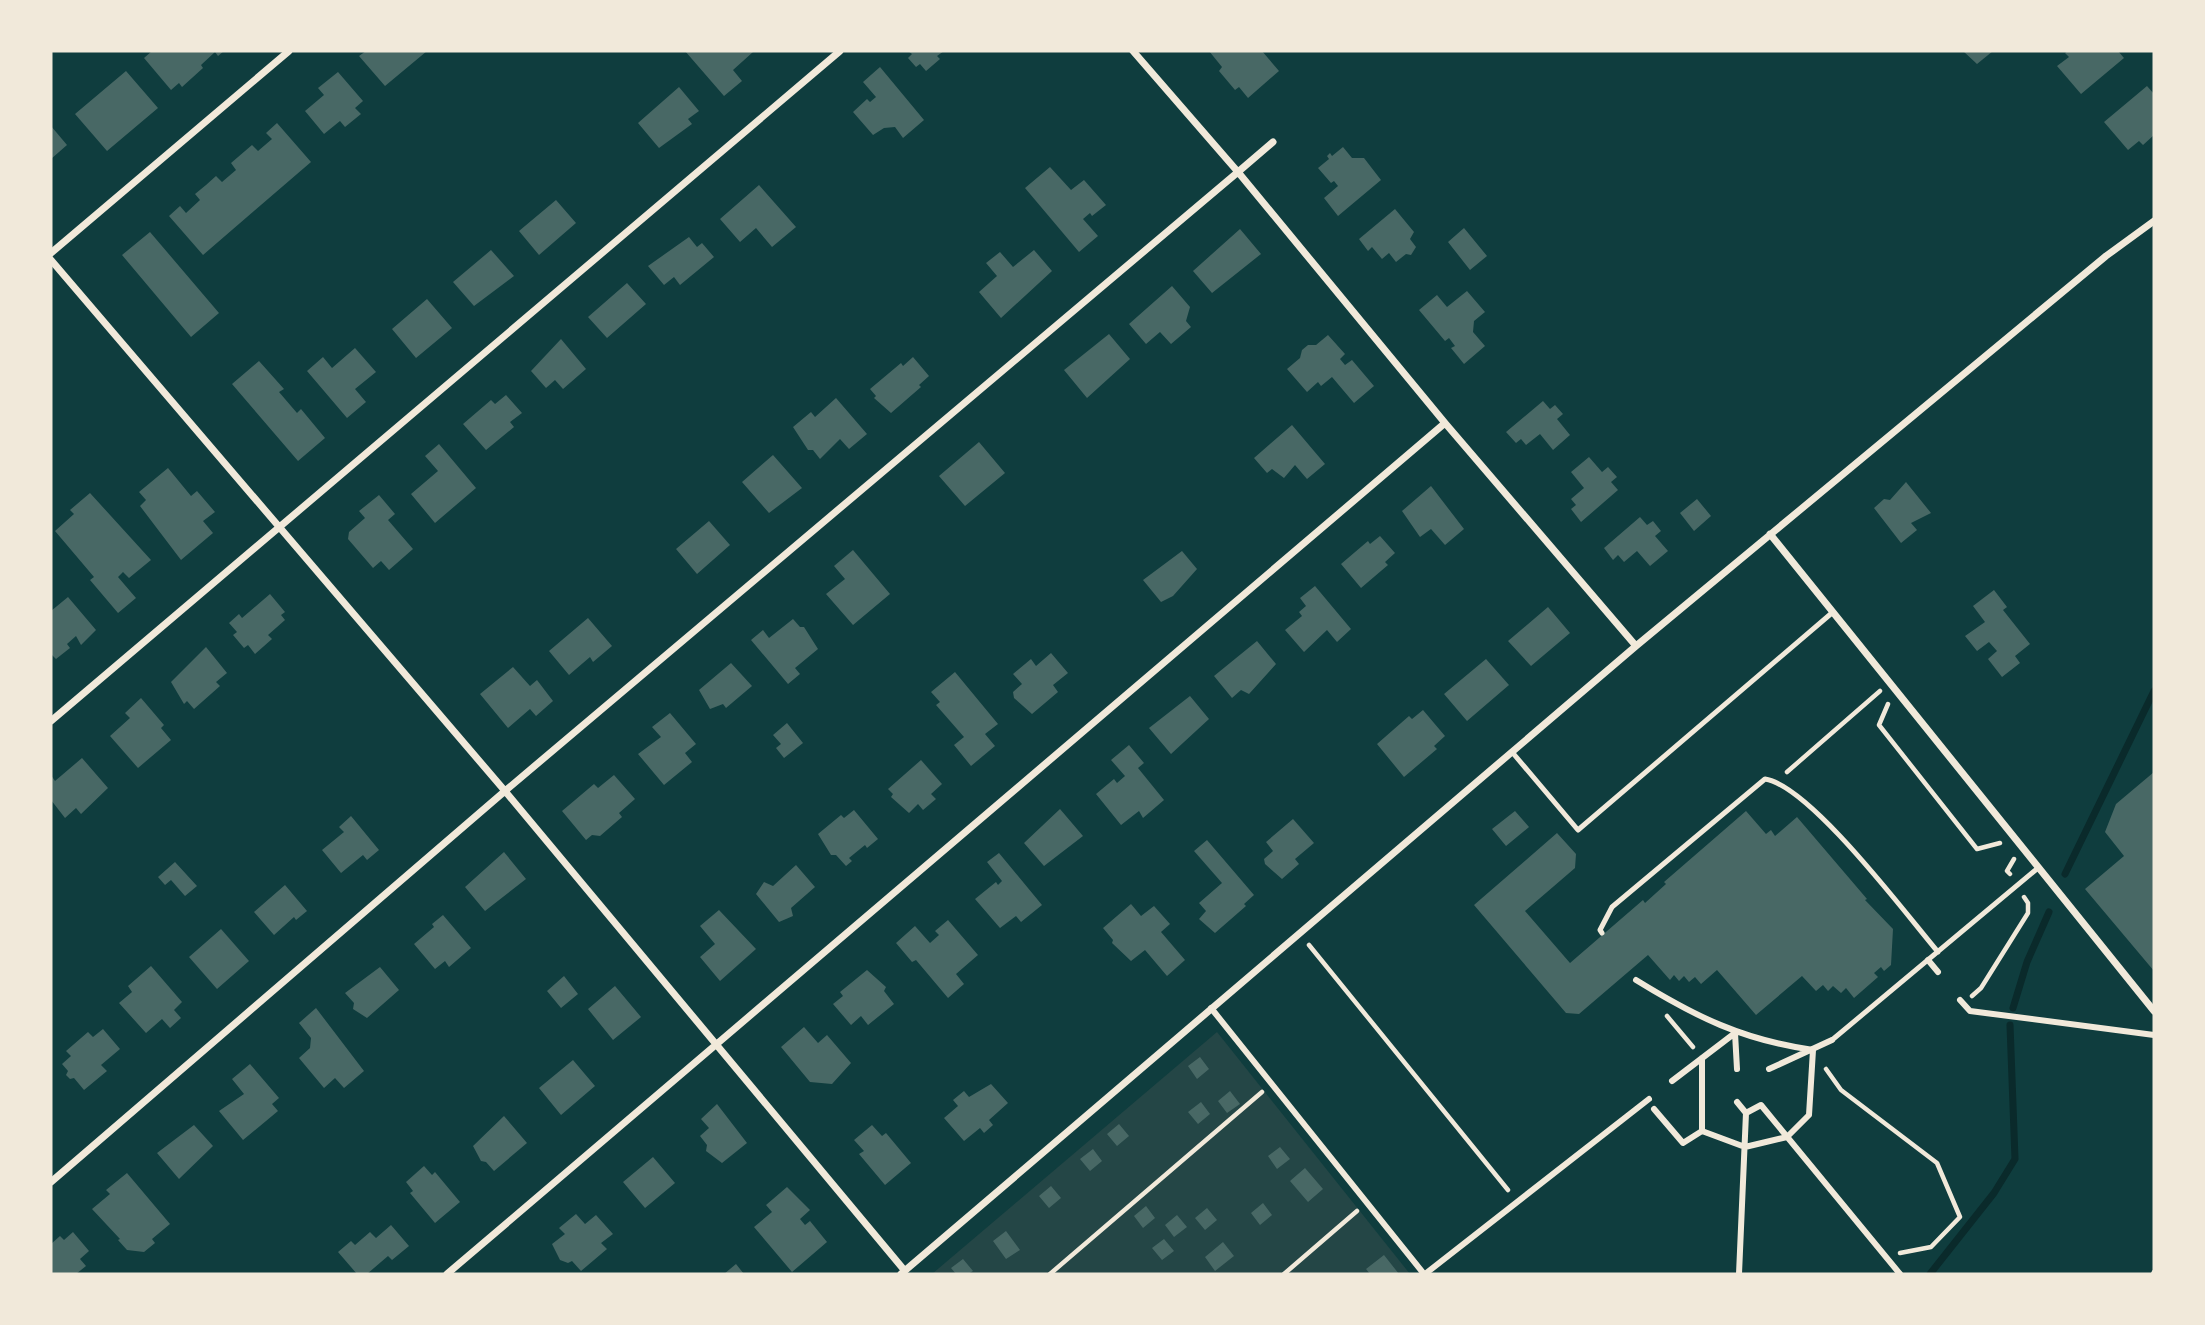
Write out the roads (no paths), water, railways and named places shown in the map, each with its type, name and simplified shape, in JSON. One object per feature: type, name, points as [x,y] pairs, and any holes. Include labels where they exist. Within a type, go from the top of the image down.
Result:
[{"type":"street","points":[[51,253],[289,51]]},
{"type":"street","points":[[51,721],[840,51]]},
{"type":"street","points":[[1133,51],[1636,646]]},
{"type":"street","points":[[51,1182],[505,791],[1273,142]]},
{"type":"street","points":[[51,260],[505,791],[903,1272],[1636,646],[2106,256],[2154,221]]},
{"type":"street","points":[[447,1274],[1445,423]]},
{"type":"street","points":[[1770,534],[2154,1011]]},
{"type":"street","points":[[1928,960],[1938,972]]},
{"type":"street","points":[[1636,980],[1690,1014],[1735,1033],[1768,1044],[1813,1050]]},
{"type":"street","points":[[1962,1001],[1970,1011],[2154,1035]]},
{"type":"street","points":[[1211,1008],[1425,1274],[1649,1100]]},
{"type":"street","points":[[1672,1082],[1735,1033]]},
{"type":"street","points":[[1735,1033],[1737,1069]]},
{"type":"street","points":[[1769,1069],[1832,1040]]},
{"type":"street","points":[[1702,1131],[1745,1147],[1787,1137],[1809,1115],[1813,1050]]},
{"type":"street","points":[[1702,1058],[1702,1131]]},
{"type":"street","points":[[1737,1102],[1746,1114],[1738,1274]]},
{"type":"street","points":[[1746,1114],[1761,1105],[1900,1274]]},
{"type":"street","points":[[1654,1109],[1683,1143],[1702,1131]]},
{"type":"lane","points":[[1512,752],[1578,830],[1833,612]]},
{"type":"lane","points":[[1602,933],[1600,930],[1612,908],[1765,779],[1779,781],[1836,833],[1938,952]]},
{"type":"lane","points":[[1832,1040],[2038,868]]},
{"type":"waterway","points":[[2065,874],[2154,691]]},
{"type":"waterway","points":[[2013,1008],[2027,962],[2049,912]]},
{"type":"waterway","points":[[1930,1274],[1994,1193],[2015,1159],[2010,1025]]}]
